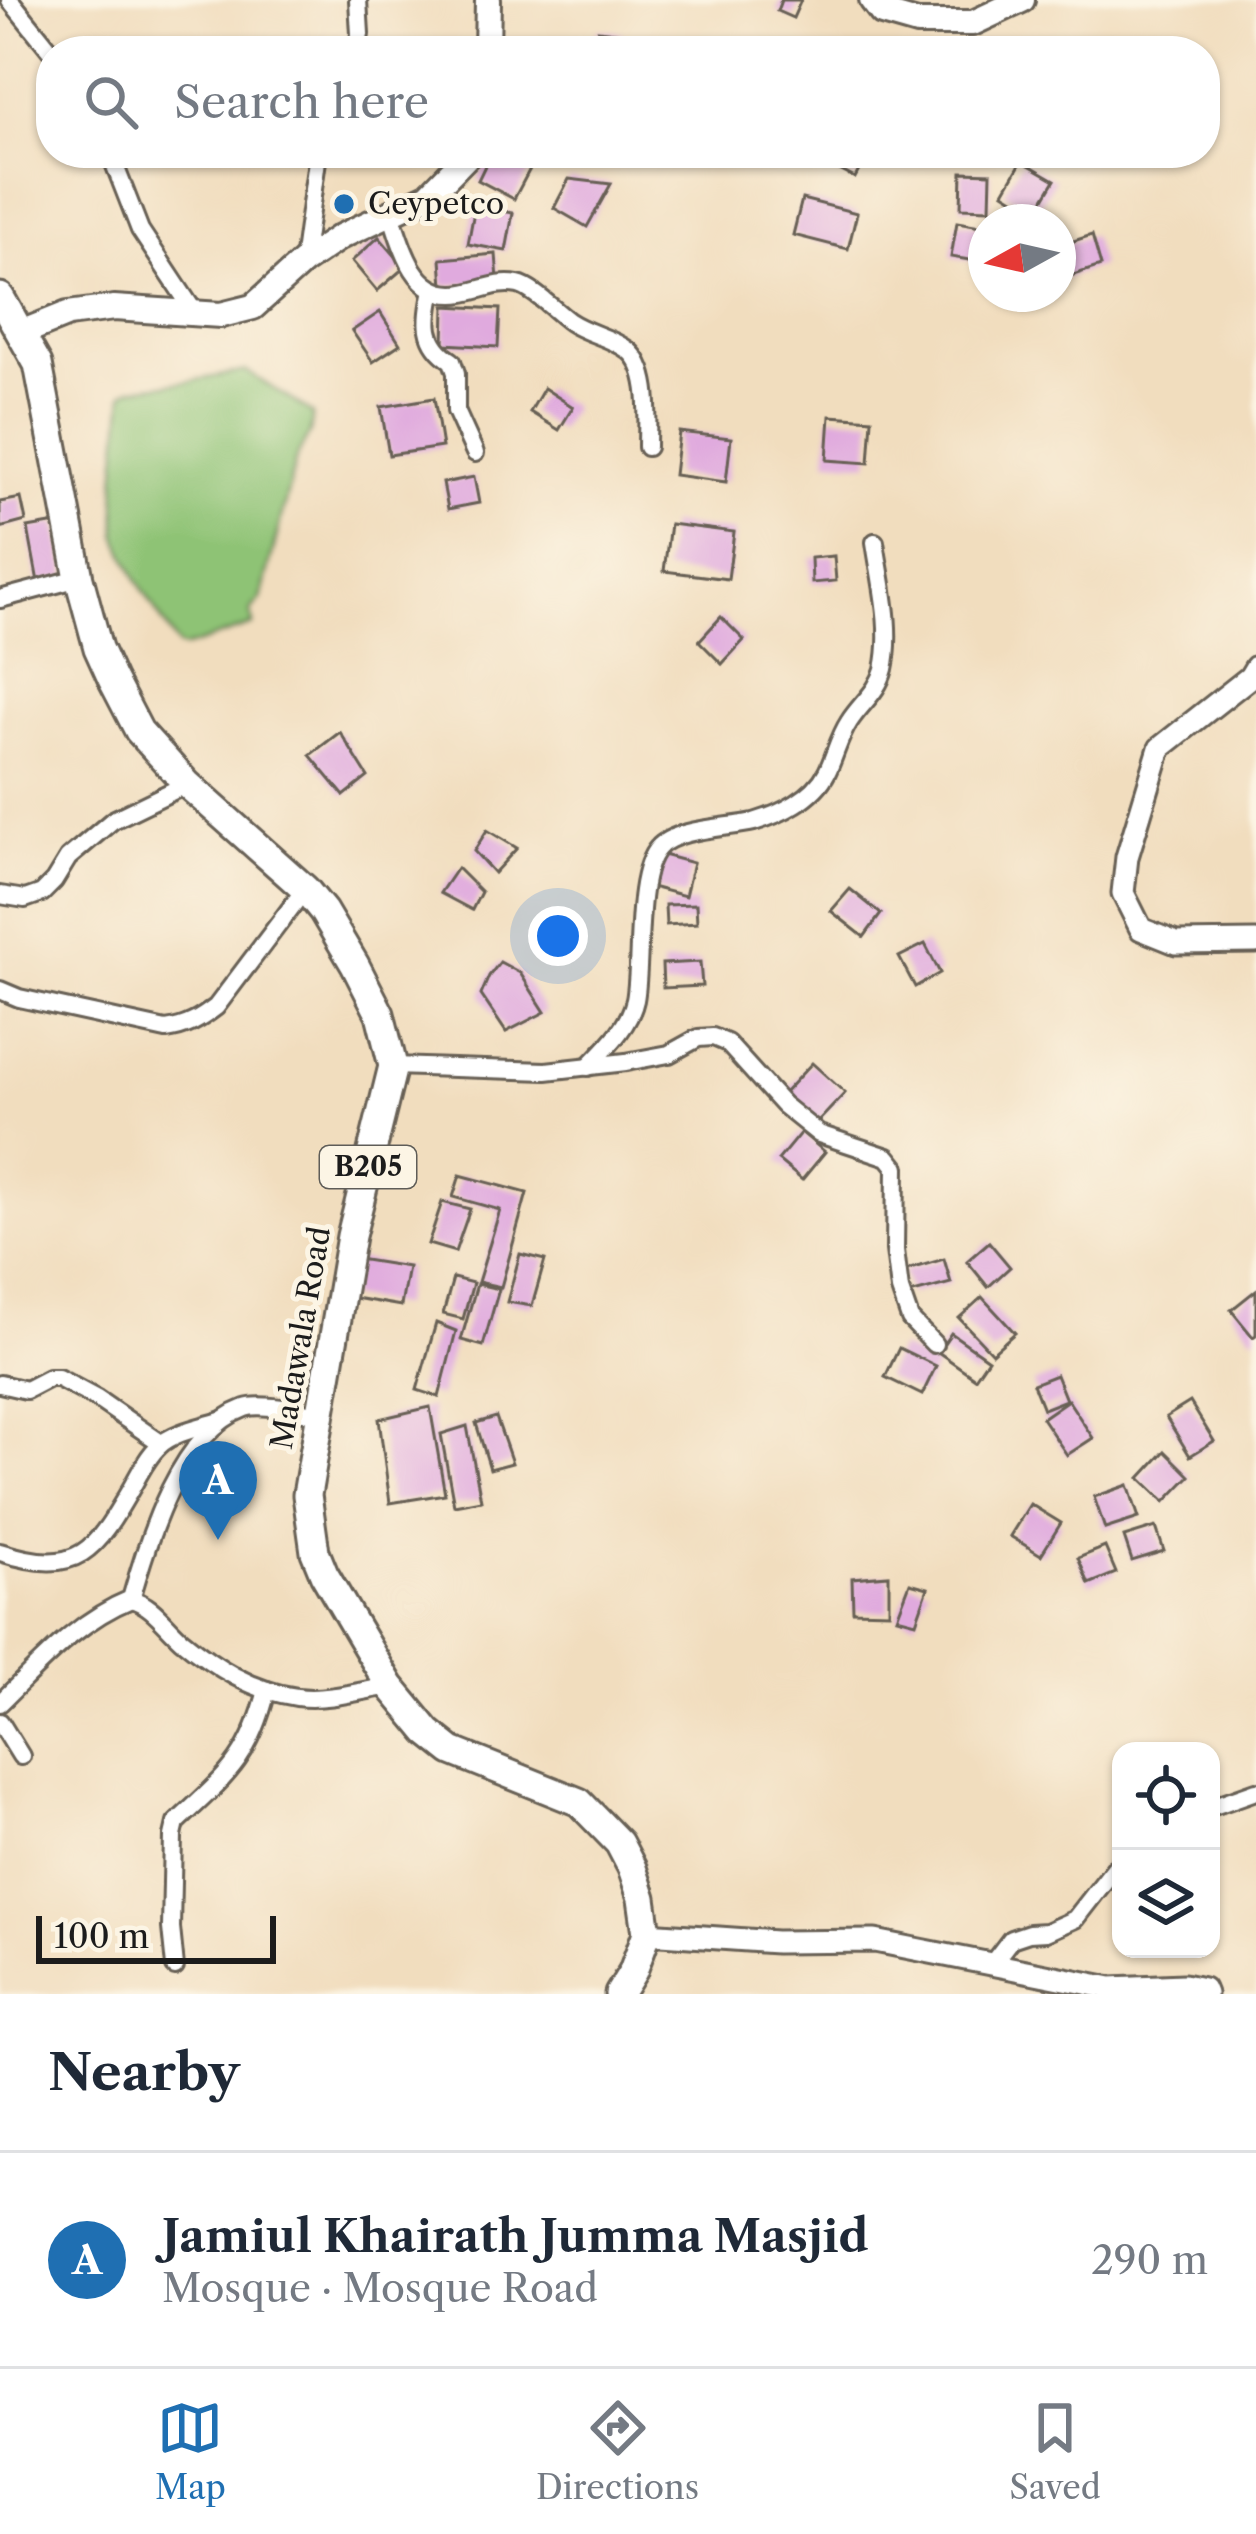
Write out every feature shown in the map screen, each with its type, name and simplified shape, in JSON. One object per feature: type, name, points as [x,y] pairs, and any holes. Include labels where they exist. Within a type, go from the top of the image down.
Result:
[{"type":"main road","points":[[487,36],[488,0]]},
{"type":"main road","points":[[872,0],[882,14],[917,23],[973,23],[1022,0]]},
{"type":"main road","points":[[21,333],[68,314],[114,308],[221,315],[253,307],[303,262],[340,237],[429,195],[455,168]]},
{"type":"main road","name":"Madawala Road","points":[[0,297],[38,364],[79,578],[112,680],[139,731],[188,784],[323,910],[380,1015],[393,1066],[351,1236],[320,1414],[307,1496],[315,1552],[390,1686],[428,1732],[452,1751],[579,1802],[619,1843],[642,1898],[647,1933]]},
{"type":"main road","points":[[619,1994],[647,1933]]},
{"type":"street","points":[[10,0],[39,36]]},
{"type":"street","points":[[358,0],[360,36]]},
{"type":"street","points":[[116,168],[140,230],[195,313]]},
{"type":"street","points":[[303,262],[316,168]]},
{"type":"street","points":[[391,213],[407,262],[433,290],[454,294],[487,285],[521,285],[574,325],[632,352],[648,398],[647,447]]},
{"type":"street","points":[[433,290],[428,337],[452,361],[456,411],[475,453]]},
{"type":"street","points":[[588,1067],[617,1037],[634,1002],[641,907],[657,848],[674,837],[756,821],[813,792],[826,775],[852,716],[876,690],[884,669],[887,631],[875,542]]},
{"type":"street","points":[[0,599],[79,578]]},
{"type":"street","points":[[1256,667],[1160,748],[1126,857],[1123,893],[1141,928],[1176,943],[1256,942]]},
{"type":"street","points":[[0,895],[25,899],[42,893],[68,858],[112,820],[188,784]]},
{"type":"street","points":[[0,990],[166,1030],[185,1027],[216,1007],[305,889]]},
{"type":"street","points":[[393,1066],[546,1072],[669,1054],[698,1038],[727,1043],[783,1106],[819,1134],[888,1157],[896,1167],[895,1250],[900,1290],[910,1319],[934,1344]]},
{"type":"street","points":[[0,1384],[26,1390],[58,1378],[161,1443]]},
{"type":"street","points":[[0,1552],[48,1562],[75,1557],[95,1546],[161,1443],[249,1406],[320,1414]]},
{"type":"street","points":[[131,1598],[168,1491],[195,1449],[221,1421]]},
{"type":"street","points":[[0,1703],[53,1649],[105,1610],[131,1598],[144,1603],[227,1675],[268,1690],[299,1698],[390,1686]]},
{"type":"street","points":[[175,1967],[171,1928],[176,1822],[237,1764],[259,1722],[268,1690]]},
{"type":"street","points":[[0,1722],[21,1756]]},
{"type":"street","points":[[1220,1804],[1256,1791]]},
{"type":"street","points":[[991,1965],[1011,1939],[1046,1932],[1075,1919],[1112,1871]]},
{"type":"street","points":[[647,1933],[776,1942],[875,1941],[1111,1988],[1184,1985],[1204,1989],[1205,1994]]},
{"type":"green space","points":[[246,371],[313,414],[310,433],[296,458],[261,599],[251,611],[253,625],[184,648],[178,646],[137,580],[117,536],[116,481],[124,393]]},
{"type":"building","points":[[781,0],[801,0],[793,18],[777,11]]},
{"type":"building","points":[[598,30],[623,33],[623,36],[597,36]]},
{"type":"building","points":[[484,168],[530,168],[514,199],[478,180]]},
{"type":"building","points":[[836,168],[860,168],[855,178]]},
{"type":"building","points":[[1018,168],[1034,168],[1055,180],[1041,204],[1023,204],[1004,192]]},
{"type":"building","points":[[962,172],[991,173],[990,204],[961,208]]},
{"type":"building","points":[[569,179],[611,184],[587,227],[554,208]]},
{"type":"building","points":[[802,199],[857,213],[848,249],[793,235]]},
{"type":"building","points":[[475,206],[513,213],[506,251],[468,244]]},
{"type":"building","points":[[957,222],[968,224],[968,260],[951,257]]},
{"type":"building","points":[[1092,235],[1101,266],[1076,274],[1076,240]]},
{"type":"building","points":[[379,237],[405,267],[377,291],[352,261]]},
{"type":"building","points":[[496,254],[498,280],[443,286],[441,259]]},
{"type":"building","points":[[445,306],[500,309],[498,347],[444,344]]},
{"type":"building","points":[[380,312],[400,344],[373,362],[352,331]]},
{"type":"building","points":[[544,388],[573,407],[559,430],[530,412]]},
{"type":"building","points":[[434,398],[442,447],[389,455],[381,407]]},
{"type":"building","points":[[830,416],[872,419],[869,463],[827,460]]},
{"type":"building","points":[[679,432],[731,438],[726,482],[674,475]]},
{"type":"building","points":[[474,477],[479,503],[448,509],[443,483]]},
{"type":"building","points":[[21,498],[26,521],[0,528],[0,502]]},
{"type":"building","points":[[56,523],[67,576],[38,582],[28,528]]},
{"type":"building","points":[[670,524],[734,532],[728,579],[664,571]]},
{"type":"building","points":[[834,556],[836,581],[812,583],[811,558]]},
{"type":"building","points":[[721,617],[744,640],[722,664],[699,641]]},
{"type":"building","points":[[340,732],[368,777],[344,796],[310,755]]},
{"type":"building","points":[[487,830],[517,848],[494,873],[474,851]]},
{"type":"building","points":[[659,854],[693,863],[685,896],[651,887]]},
{"type":"building","points":[[457,868],[481,892],[472,910],[440,893]]},
{"type":"building","points":[[850,889],[881,914],[864,937],[831,911]]},
{"type":"building","points":[[696,904],[697,923],[666,925],[665,905]]},
{"type":"building","points":[[925,944],[940,973],[915,987],[899,957]]},
{"type":"building","points":[[500,962],[520,973],[545,1012],[506,1032],[481,995]]},
{"type":"building","points":[[700,962],[702,986],[663,988],[662,964]]},
{"type":"building","points":[[812,1063],[845,1093],[816,1124],[783,1094]]},
{"type":"building","points":[[801,1132],[825,1152],[802,1180],[778,1160]]},
{"type":"building","points":[[460,1175],[527,1193],[501,1287],[478,1282],[500,1210],[453,1197]]},
{"type":"building","points":[[442,1202],[470,1209],[455,1252],[428,1244]]},
{"type":"building","points":[[989,1242],[1010,1267],[988,1287],[967,1261]]},
{"type":"building","points":[[520,1254],[545,1260],[532,1306],[507,1302]]},
{"type":"building","points":[[358,1259],[408,1267],[401,1306],[349,1297]]},
{"type":"building","points":[[944,1259],[951,1283],[910,1294],[903,1271]]},
{"type":"building","points":[[453,1278],[473,1283],[463,1319],[443,1314]]},
{"type":"building","points":[[477,1284],[499,1289],[483,1346],[461,1340]]},
{"type":"building","points":[[1256,1290],[1256,1335],[1253,1337],[1231,1310]]},
{"type":"building","points":[[982,1297],[1015,1333],[992,1353],[959,1318]]},
{"type":"building","points":[[436,1323],[456,1331],[439,1397],[417,1390]]},
{"type":"building","points":[[951,1333],[988,1359],[975,1378],[938,1352]]},
{"type":"building","points":[[899,1348],[936,1366],[922,1395],[885,1377]]},
{"type":"building","points":[[1056,1375],[1066,1400],[1043,1409],[1033,1384]]},
{"type":"building","points":[[1068,1400],[1093,1438],[1067,1455],[1042,1418]]},
{"type":"building","points":[[1190,1402],[1214,1441],[1190,1456],[1166,1417]]},
{"type":"building","points":[[430,1407],[445,1494],[390,1503],[379,1419]]},
{"type":"building","points":[[496,1417],[512,1463],[490,1469],[476,1423]]},
{"type":"building","points":[[467,1426],[481,1500],[454,1505],[441,1434]]},
{"type":"building","points":[[1165,1451],[1190,1476],[1165,1502],[1140,1478]]},
{"type":"building","points":[[1128,1485],[1139,1518],[1105,1529],[1094,1497]]},
{"type":"building","points":[[1030,1504],[1061,1523],[1041,1555],[1010,1536]]},
{"type":"building","points":[[1156,1527],[1164,1551],[1132,1561],[1124,1537]]},
{"type":"building","points":[[1105,1547],[1116,1573],[1089,1584],[1078,1558]]},
{"type":"building","points":[[889,1575],[889,1612],[853,1611],[852,1578]]},
{"type":"building","points":[[910,1583],[928,1588],[916,1622],[897,1617]]},
{"type":"place","name":"Ceypetco","points":[[344,204]]},
{"type":"place","name":"Jamiul Khairath Jumma Masjid","points":[[218,1540]]}]
